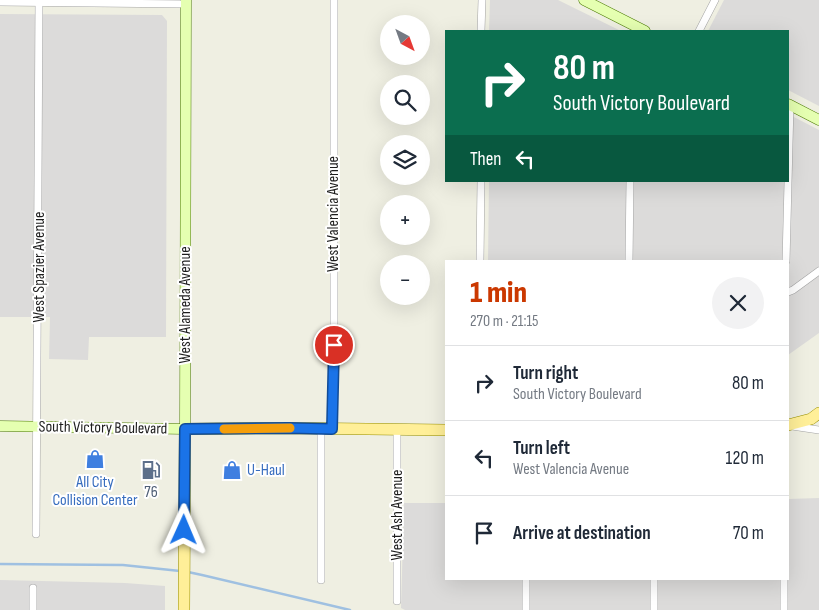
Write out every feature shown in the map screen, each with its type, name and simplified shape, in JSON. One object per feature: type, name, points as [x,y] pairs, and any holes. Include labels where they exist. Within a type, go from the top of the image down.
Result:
[{"type":"main road","points":[[584,0],[627,27],[640,30]]},
{"type":"main road","name":"West Alameda Avenue","points":[[184,610],[186,2]]},
{"type":"main road","points":[[789,105],[819,120]]},
{"type":"main road","points":[[789,425],[811,419],[819,413]]},
{"type":"main road","name":"South Victory Boulevard","points":[[0,426],[445,430]]},
{"type":"street","name":"West Valencia Avenue","points":[[321,580],[327,429],[334,365],[334,0]]},
{"type":"street","points":[[481,30],[482,0]]},
{"type":"street","points":[[700,30],[715,0]]},
{"type":"street","points":[[0,2],[186,2]]},
{"type":"street","name":"West Spazier Avenue","points":[[36,534],[39,2]]},
{"type":"street","points":[[480,182],[480,260]]},
{"type":"street","points":[[629,260],[630,182]]},
{"type":"street","points":[[786,260],[788,182]]},
{"type":"street","points":[[789,292],[819,271]]},
{"type":"street","points":[[789,425],[819,430]]},
{"type":"street","name":"West Ash Avenue","points":[[397,429],[397,601]]},
{"type":"street","points":[[526,580],[526,610]]},
{"type":"street","points":[[654,580],[654,610]]},
{"type":"street","points":[[784,580],[784,610]]},
{"type":"street","points":[[33,588],[33,610]]},
{"type":"shaded area","points":[[490,0],[558,0],[619,30],[489,30]]},
{"type":"shaded area","points":[[724,0],[819,0],[819,106],[789,91],[789,30],[709,30]]},
{"type":"shaded area","points":[[0,14],[162,15],[167,21],[166,337],[89,337],[88,360],[49,359],[50,317],[0,317]]},
{"type":"shaded area","points":[[789,115],[819,130],[819,333],[789,354],[789,260],[488,260],[489,182],[789,182]]},
{"type":"shaded area","points":[[819,498],[819,610],[405,610],[401,608],[404,503],[445,503],[445,580],[789,580],[789,499]]},
{"type":"shaded area","points":[[0,580],[125,583],[165,586],[165,610],[0,610]]},
{"type":"waterway","points":[[0,564],[123,565],[180,571]]},
{"type":"waterway","points":[[188,572],[350,610]]},
{"type":"slow traffic","points":[[224,429],[290,428]]},
{"type":"place","name":"All City Collision Center","points":[[95,459]]},
{"type":"place","name":"76","points":[[151,470]]},
{"type":"place","name":"U-Haul","points":[[232,470]]},
{"type":"route","points":[[184,530],[185,429],[332,429],[334,345]]}]
